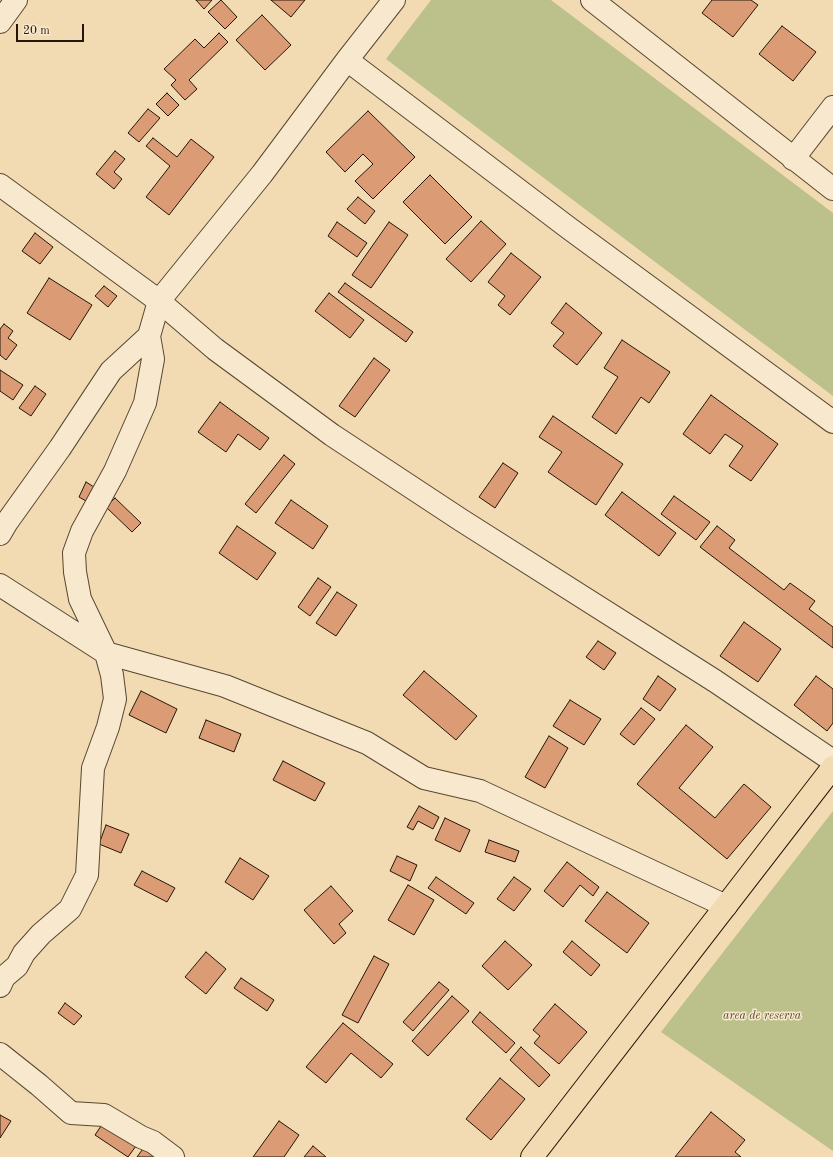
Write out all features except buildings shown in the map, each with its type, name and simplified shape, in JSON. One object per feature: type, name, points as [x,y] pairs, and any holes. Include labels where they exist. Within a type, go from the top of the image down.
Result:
[{"type":"main road","points":[[532,1157],[833,767]]},
{"type":"street","points":[[0,22],[16,0]]},
{"type":"street","points":[[1,980],[18,966],[24,953],[41,934],[70,909],[87,875],[93,768],[108,727],[115,699],[112,675],[106,653],[80,599],[75,572],[74,553],[82,531],[115,471],[145,403],[153,359],[149,336],[159,301],[262,174],[394,0]]},
{"type":"street","points":[[592,0],[833,189]]},
{"type":"street","points":[[347,60],[570,229],[833,422]]},
{"type":"street","points":[[793,159],[833,107]]},
{"type":"street","points":[[0,185],[159,301],[215,350],[332,435],[461,520],[714,681],[833,761]]},
{"type":"street","points":[[0,534],[111,371],[149,336]]},
{"type":"street","points":[[0,585],[106,653],[225,686],[367,743],[424,778],[480,791],[726,906]]},
{"type":"street","points":[[0,1054],[71,1113],[104,1115],[141,1137],[153,1142],[174,1157]]},
{"type":"green space","points":[[431,0],[551,0],[833,213],[833,396],[386,59]]},
{"type":"green space","name":"area de reserva","points":[[833,811],[833,1151],[661,1032]]}]
